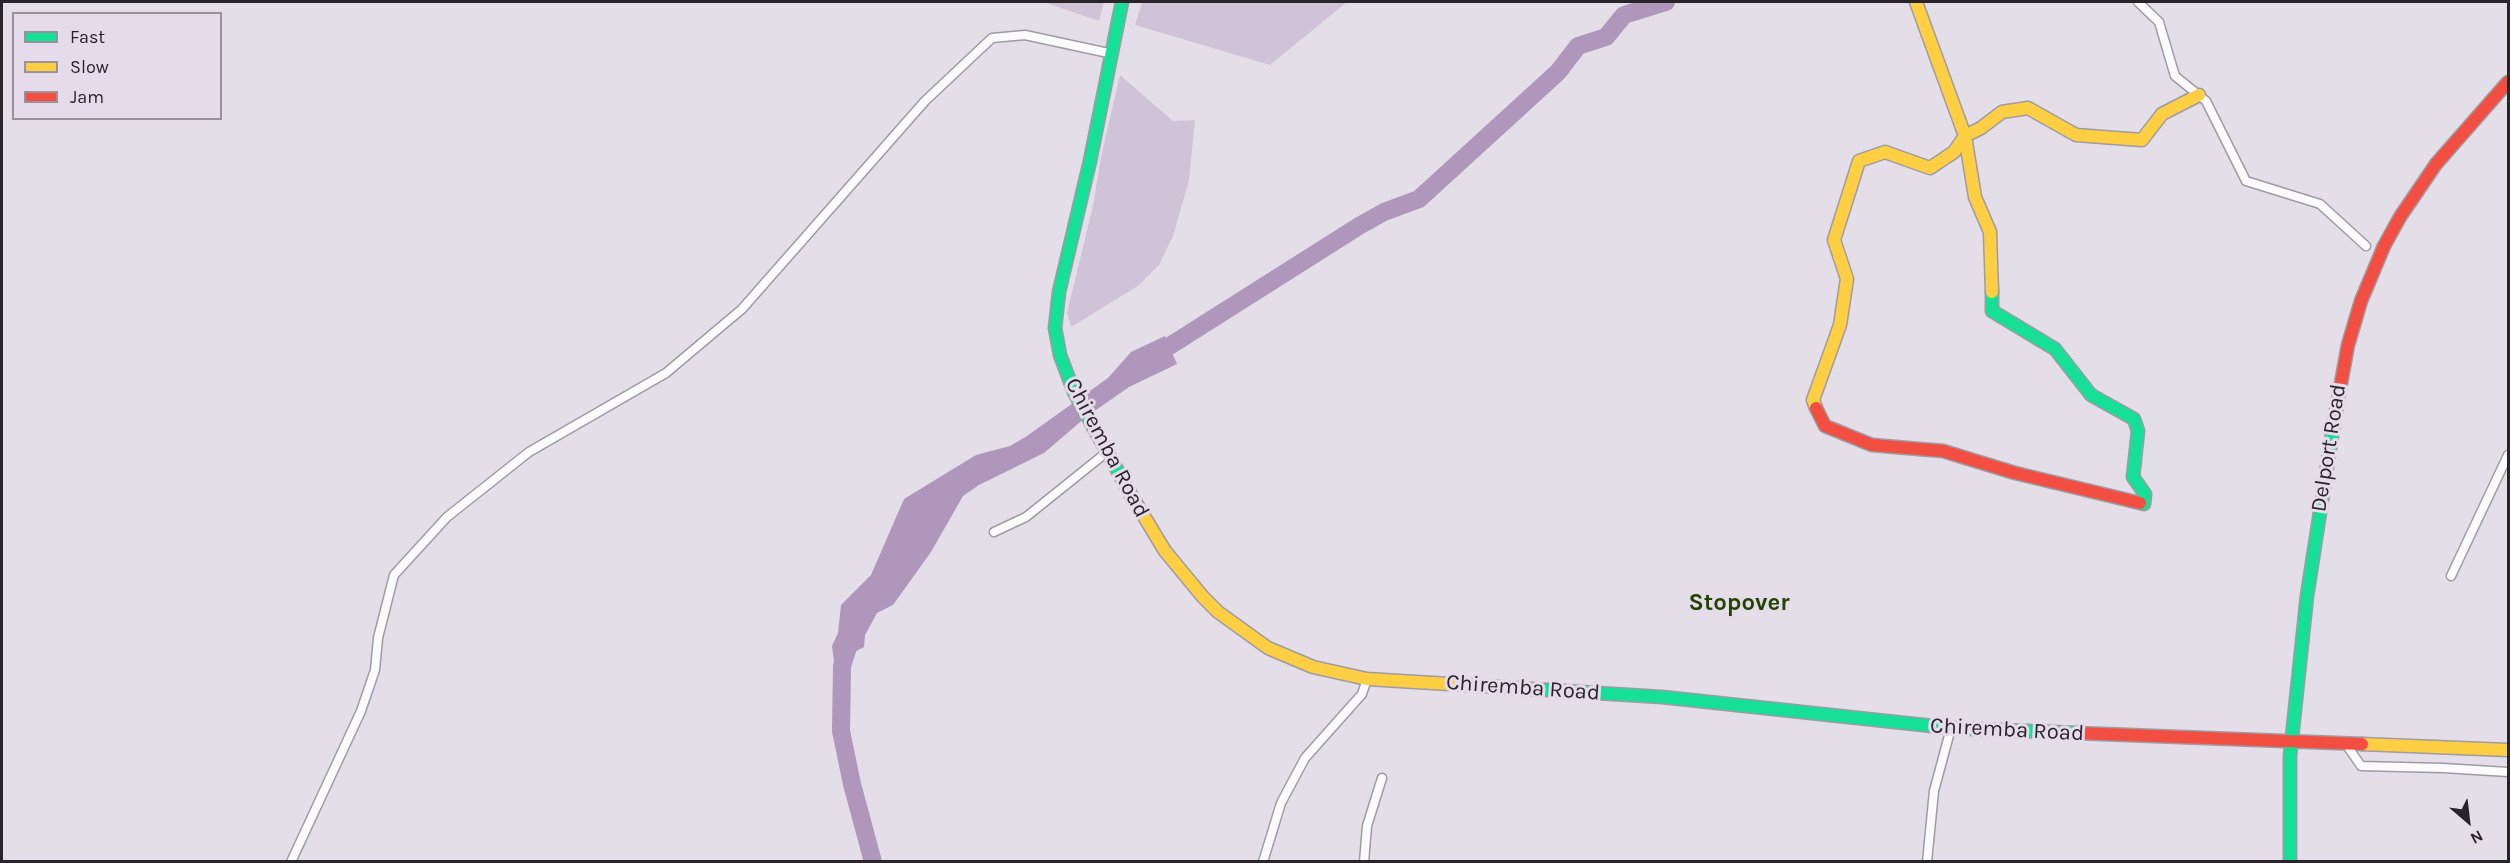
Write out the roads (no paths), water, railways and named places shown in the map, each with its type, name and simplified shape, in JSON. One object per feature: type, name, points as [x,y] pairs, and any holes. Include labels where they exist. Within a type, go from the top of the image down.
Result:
[{"type":"main road","name":"Chiremba Road","points":[[1122,2],[1113,54],[1055,315],[1060,355],[1074,392],[1165,551],[1218,612],[1268,648],[1293,661],[1367,679],[1662,696],[1951,728],[2508,750]]},
{"type":"main road","points":[[1916,2],[1965,136],[1975,197],[1990,232],[1992,312],[2055,349],[2091,395],[2134,419],[2138,431],[2133,477],[2145,494],[2144,504],[2015,474],[1943,451],[1872,445],[1825,426],[1813,400],[1840,325],[1846,279],[1834,240],[1860,161],[1885,152],[1930,168],[1954,152],[1965,136],[2002,112],[2028,108],[2076,135],[2142,140],[2162,114],[2199,95]]},
{"type":"main road","name":"Delport Road","points":[[2290,861],[2289,796],[2292,741],[2314,544],[2341,376],[2361,301],[2384,246],[2416,191],[2436,164],[2508,82]]},
{"type":"street","points":[[2138,2],[2159,22],[2175,76],[2206,101],[2246,181],[2320,204],[2366,246]]},
{"type":"street","points":[[291,861],[361,711],[375,670],[378,638],[394,575],[447,517],[529,452],[666,373],[742,309],[926,101],[992,38],[1025,35],[1113,54]]},
{"type":"street","points":[[994,532],[1026,517],[1107,452]]},
{"type":"street","points":[[2451,576],[2508,455]]},
{"type":"street","points":[[1263,861],[1281,803],[1305,758],[1362,693],[1367,679]]},
{"type":"street","points":[[1928,861],[1934,791],[1951,728]]},
{"type":"street","points":[[2346,744],[2361,766],[2508,772]]},
{"type":"street","points":[[1364,861],[1367,826],[1382,778]]},
{"type":"waterway","points":[[1149,359],[1359,226],[1384,212],[1419,199],[1558,72],[1578,46],[1606,37],[1624,15],[1666,2]]},
{"type":"waterway","points":[[852,635],[842,666],[841,731],[852,784],[873,862]]},
{"type":"district","name":"Stopover","points":[[1739,603]]}]
